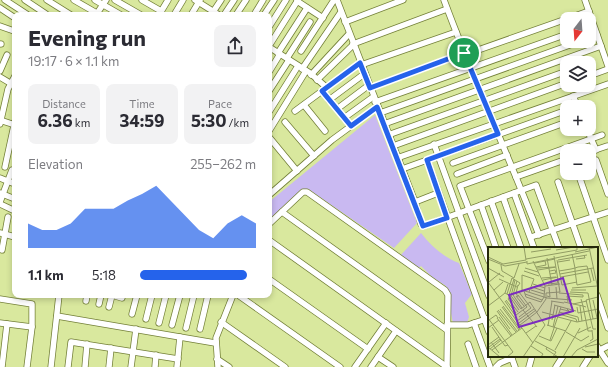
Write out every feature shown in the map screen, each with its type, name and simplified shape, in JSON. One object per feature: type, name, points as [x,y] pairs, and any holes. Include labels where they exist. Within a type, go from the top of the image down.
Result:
[{"type":"street","points":[[5,0],[23,12]]},
{"type":"street","points":[[25,0],[43,12]]},
{"type":"street","points":[[47,0],[66,12]]},
{"type":"street","points":[[74,0],[95,12]]},
{"type":"street","points":[[95,0],[104,2],[117,12]]},
{"type":"street","points":[[114,0],[136,12]]},
{"type":"street","points":[[142,0],[151,2],[159,12]]},
{"type":"street","points":[[161,12],[168,0]]},
{"type":"street","points":[[176,12],[183,0]]},
{"type":"street","points":[[205,6],[209,0]]},
{"type":"street","points":[[213,12],[221,0]]},
{"type":"street","points":[[226,12],[234,0]]},
{"type":"street","points":[[238,12],[246,0]]},
{"type":"street","points":[[256,12],[263,0]]},
{"type":"street","points":[[266,12],[274,0]]},
{"type":"street","points":[[272,22],[286,0]]},
{"type":"street","points":[[336,0],[415,202],[422,225],[447,218],[536,185],[559,247]]},
{"type":"street","points":[[301,51],[336,0]]},
{"type":"street","points":[[345,22],[403,0]]},
{"type":"street","points":[[444,0],[474,79],[512,166],[539,235]]},
{"type":"street","points":[[337,109],[369,86],[589,11],[585,0]]},
{"type":"street","points":[[192,12],[198,1],[211,12]]},
{"type":"street","points":[[272,45],[298,1],[323,18]]},
{"type":"street","points":[[99,12],[104,2]]},
{"type":"street","points":[[0,8],[12,16]]},
{"type":"street","points":[[272,67],[307,8]]},
{"type":"street","points":[[317,80],[353,44],[447,9]]},
{"type":"street","points":[[272,126],[341,12]]},
{"type":"street","points":[[272,86],[310,22]]},
{"type":"street","points":[[0,26],[12,29]]},
{"type":"street","points":[[295,112],[324,89],[360,64],[456,32]]},
{"type":"street","points":[[596,32],[601,46],[606,52],[608,67],[596,73]]},
{"type":"street","points":[[272,108],[305,70],[349,34]]},
{"type":"street","points":[[344,118],[375,102],[560,36]]},
{"type":"street","points":[[384,124],[601,46]]},
{"type":"street","points":[[380,113],[561,48]]},
{"type":"street","points":[[272,49],[305,70],[317,80],[324,89],[329,100],[351,126]]},
{"type":"street","points":[[0,71],[7,55]]},
{"type":"street","points":[[329,100],[364,74]]},
{"type":"street","points":[[388,135],[560,74]]},
{"type":"street","points":[[0,77],[12,84]]},
{"type":"street","points":[[397,158],[608,84]]},
{"type":"street","points":[[12,86],[8,89],[0,121],[12,123]]},
{"type":"street","points":[[393,146],[560,86]]},
{"type":"street","points":[[573,96],[574,100]]},
{"type":"street","points":[[272,192],[351,126],[375,102]]},
{"type":"street","points":[[304,105],[325,131]]},
{"type":"street","points":[[402,169],[560,112]]},
{"type":"street","points":[[285,122],[314,156]]},
{"type":"street","points":[[454,163],[560,125]]},
{"type":"street","points":[[3,166],[12,134]]},
{"type":"street","points":[[488,258],[460,186],[512,166],[602,135]]},
{"type":"street","points":[[590,136],[594,144]]},
{"type":"street","points":[[272,141],[297,171]]},
{"type":"street","points":[[434,144],[488,293]]},
{"type":"street","points":[[596,150],[606,146]]},
{"type":"street","points":[[457,174],[507,155]]},
{"type":"street","points":[[282,212],[447,328],[474,323],[487,318],[447,218],[427,160]]},
{"type":"street","points":[[596,160],[608,194]]},
{"type":"street","points":[[516,177],[560,162]]},
{"type":"street","points":[[12,172],[2,193],[0,203],[12,209]]},
{"type":"street","points":[[0,178],[12,183]]},
{"type":"street","points":[[580,180],[608,260]]},
{"type":"street","points":[[558,182],[581,247]]},
{"type":"street","points":[[272,221],[303,192],[307,192],[445,290],[448,294],[447,367]]},
{"type":"street","points":[[2,193],[12,197]]},
{"type":"street","points":[[415,202],[438,193]]},
{"type":"street","points":[[514,193],[534,247]]},
{"type":"street","points":[[503,197],[521,247]]},
{"type":"street","points":[[492,201],[508,247]]},
{"type":"street","points":[[481,205],[496,247]]},
{"type":"street","points":[[530,238],[608,212]]},
{"type":"street","points":[[2,250],[3,234],[8,217]]},
{"type":"street","points":[[272,242],[447,367]]},
{"type":"street","points":[[272,281],[368,349]]},
{"type":"street","points":[[51,367],[59,298]]},
{"type":"street","points":[[98,304],[100,298]]},
{"type":"street","points":[[109,307],[111,298]]},
{"type":"street","points":[[132,314],[136,298]]},
{"type":"street","points":[[146,319],[151,298]]},
{"type":"street","points":[[159,323],[165,298]]},
{"type":"street","points":[[172,325],[179,298]]},
{"type":"street","points":[[186,328],[193,298]]},
{"type":"street","points":[[200,329],[207,298]]},
{"type":"street","points":[[218,367],[215,343],[221,322],[232,298]]},
{"type":"street","points":[[242,298],[340,367]]},
{"type":"street","points":[[0,299],[31,303],[32,327],[27,367]]},
{"type":"street","points":[[598,299],[608,328]]},
{"type":"street","points":[[57,316],[215,343]]},
{"type":"street","points":[[221,322],[285,367]]},
{"type":"street","points":[[0,323],[32,327]]},
{"type":"street","points":[[355,367],[386,323]]},
{"type":"street","points":[[474,323],[490,367]]},
{"type":"street","points":[[2,367],[1,359],[7,324]]},
{"type":"street","points":[[131,367],[136,329]]},
{"type":"street","points":[[370,367],[396,331]]},
{"type":"street","points":[[177,367],[180,337]]},
{"type":"street","points":[[68,367],[71,342],[178,359]]},
{"type":"street","points":[[85,367],[87,344]]},
{"type":"street","points":[[468,344],[476,367]]},
{"type":"street","points":[[607,361],[598,348],[608,346]]},
{"type":"street","points":[[109,367],[111,348]]},
{"type":"street","points":[[155,367],[156,355]]},
{"type":"street","points":[[378,356],[393,367]]},
{"type":"street","points":[[498,365],[511,357],[515,367]]},
{"type":"street","points":[[529,367],[532,357]]},
{"type":"street","points":[[556,367],[562,357]]},
{"type":"street","points":[[583,367],[589,357]]},
{"type":"street","points":[[217,358],[229,367]]},
{"type":"shaded area","points":[[375,115],[417,223],[394,248],[308,189],[272,217],[272,200]]},
{"type":"shaded area","points":[[421,233],[438,251],[459,263],[472,294],[465,303],[469,317],[467,323],[453,324],[446,286],[432,277],[421,266],[419,268],[400,256]]},
{"type":"route","points":[[464,53],[498,134],[427,160],[447,218],[423,226],[377,107],[351,126],[322,91],[360,63],[370,88],[464,53]]}]
